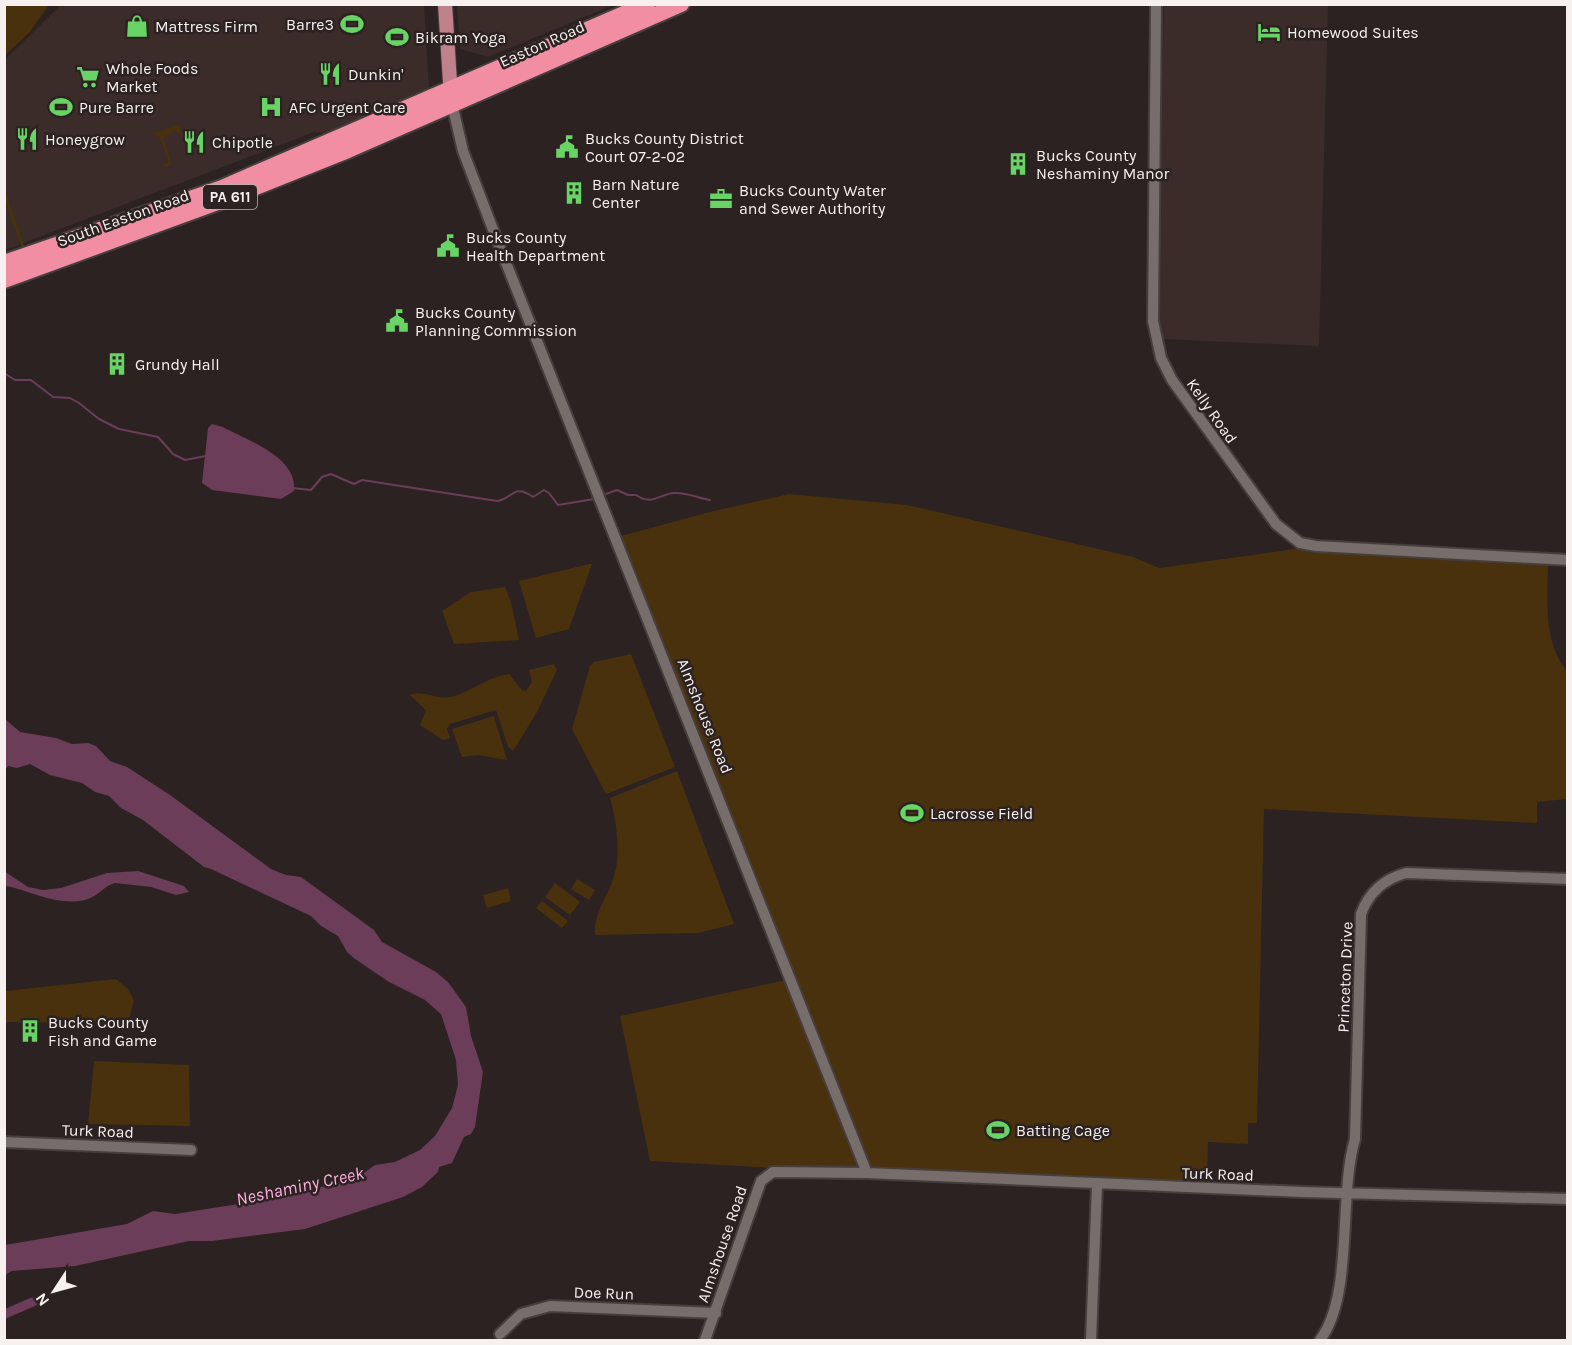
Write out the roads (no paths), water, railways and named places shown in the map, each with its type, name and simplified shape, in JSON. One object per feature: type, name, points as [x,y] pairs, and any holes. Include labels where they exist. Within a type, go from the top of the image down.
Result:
[{"type":"highway","name":"Easton Road","points":[[451,97],[647,4]]},
{"type":"highway","name":"Easton Road","points":[[451,97],[681,4]]},
{"type":"highway","name":"South Easton Road","points":[[4,263],[222,188],[451,97]]},
{"type":"highway","name":"South Easton Road","points":[[4,280],[223,200],[451,97]]},
{"type":"main road","name":"Almshouse Road","points":[[445,4],[451,97]]},
{"type":"street","name":"Kelly Road","points":[[1156,4],[1151,301],[1161,358],[1172,380],[1269,517],[1292,538],[1316,546],[1568,560]]},
{"type":"street","name":"Almshouse Road","points":[[451,97],[463,151],[497,240],[867,1173],[773,1172],[761,1181],[705,1341]]},
{"type":"street","name":"Princeton Drive","points":[[1320,1341],[1335,1313],[1347,1193],[1347,1166],[1355,1131],[1361,914],[1366,901],[1383,883],[1406,873],[1568,879]]},
{"type":"street","name":"Turk Road","points":[[4,1142],[191,1150]]},
{"type":"street","name":"Turk Road","points":[[867,1173],[1097,1185],[1568,1199]]},
{"type":"street","points":[[1091,1341],[1097,1185]]},
{"type":"street","name":"Doe Run","points":[[500,1334],[521,1314],[550,1306],[716,1313]]},
{"type":"waterway","points":[[4,373],[15,380],[31,380],[53,397],[70,398],[99,419],[119,429],[158,437],[173,454],[185,460],[206,456]]},
{"type":"waterway","points":[[292,488],[311,490],[322,477],[331,474],[354,484],[362,480],[497,501],[521,491],[533,497],[544,490],[558,505],[594,499]]},
{"type":"waterway","points":[[606,494],[617,490],[648,500],[671,493],[680,493],[710,500]]},
{"type":"place","name":"Barre3","points":[[352,24]]},
{"type":"place","name":"Mattress Firm","points":[[137,26]]},
{"type":"place","name":"Homewood Suites","points":[[1269,32]]},
{"type":"place","name":"Bikram Yoga","points":[[397,37]]},
{"type":"place","name":"Dunkin'","points":[[330,74]]},
{"type":"place","name":"Whole Foods Market","points":[[88,77]]},
{"type":"place","name":"Pure Barre","points":[[61,107]]},
{"type":"place","name":"AFC Urgent Care","points":[[271,107]]},
{"type":"place","name":"Honeygrow","points":[[27,139]]},
{"type":"place","name":"Chipotle","points":[[194,142]]},
{"type":"place","name":"Bucks County District Court 07-2-02","points":[[567,147]]},
{"type":"place","name":"Bucks County Neshaminy Manor","points":[[1018,164]]},
{"type":"place","name":"Barn Nature Center","points":[[574,193]]},
{"type":"place","name":"Bucks County Water and Sewer Authority","points":[[721,199]]},
{"type":"place","name":"Bucks County Health Department","points":[[448,246]]},
{"type":"place","name":"Bucks County Planning Commission","points":[[397,321]]},
{"type":"place","name":"Grundy Hall","points":[[117,364]]},
{"type":"place","name":"Lacrosse Field","points":[[912,813]]},
{"type":"place","name":"Bucks County Fish and Game","points":[[30,1031]]},
{"type":"place","name":"Batting Cage","points":[[998,1130]]},
{"type":"water label","name":"Neshaminy Creek","points":[[300,1186]]}]
